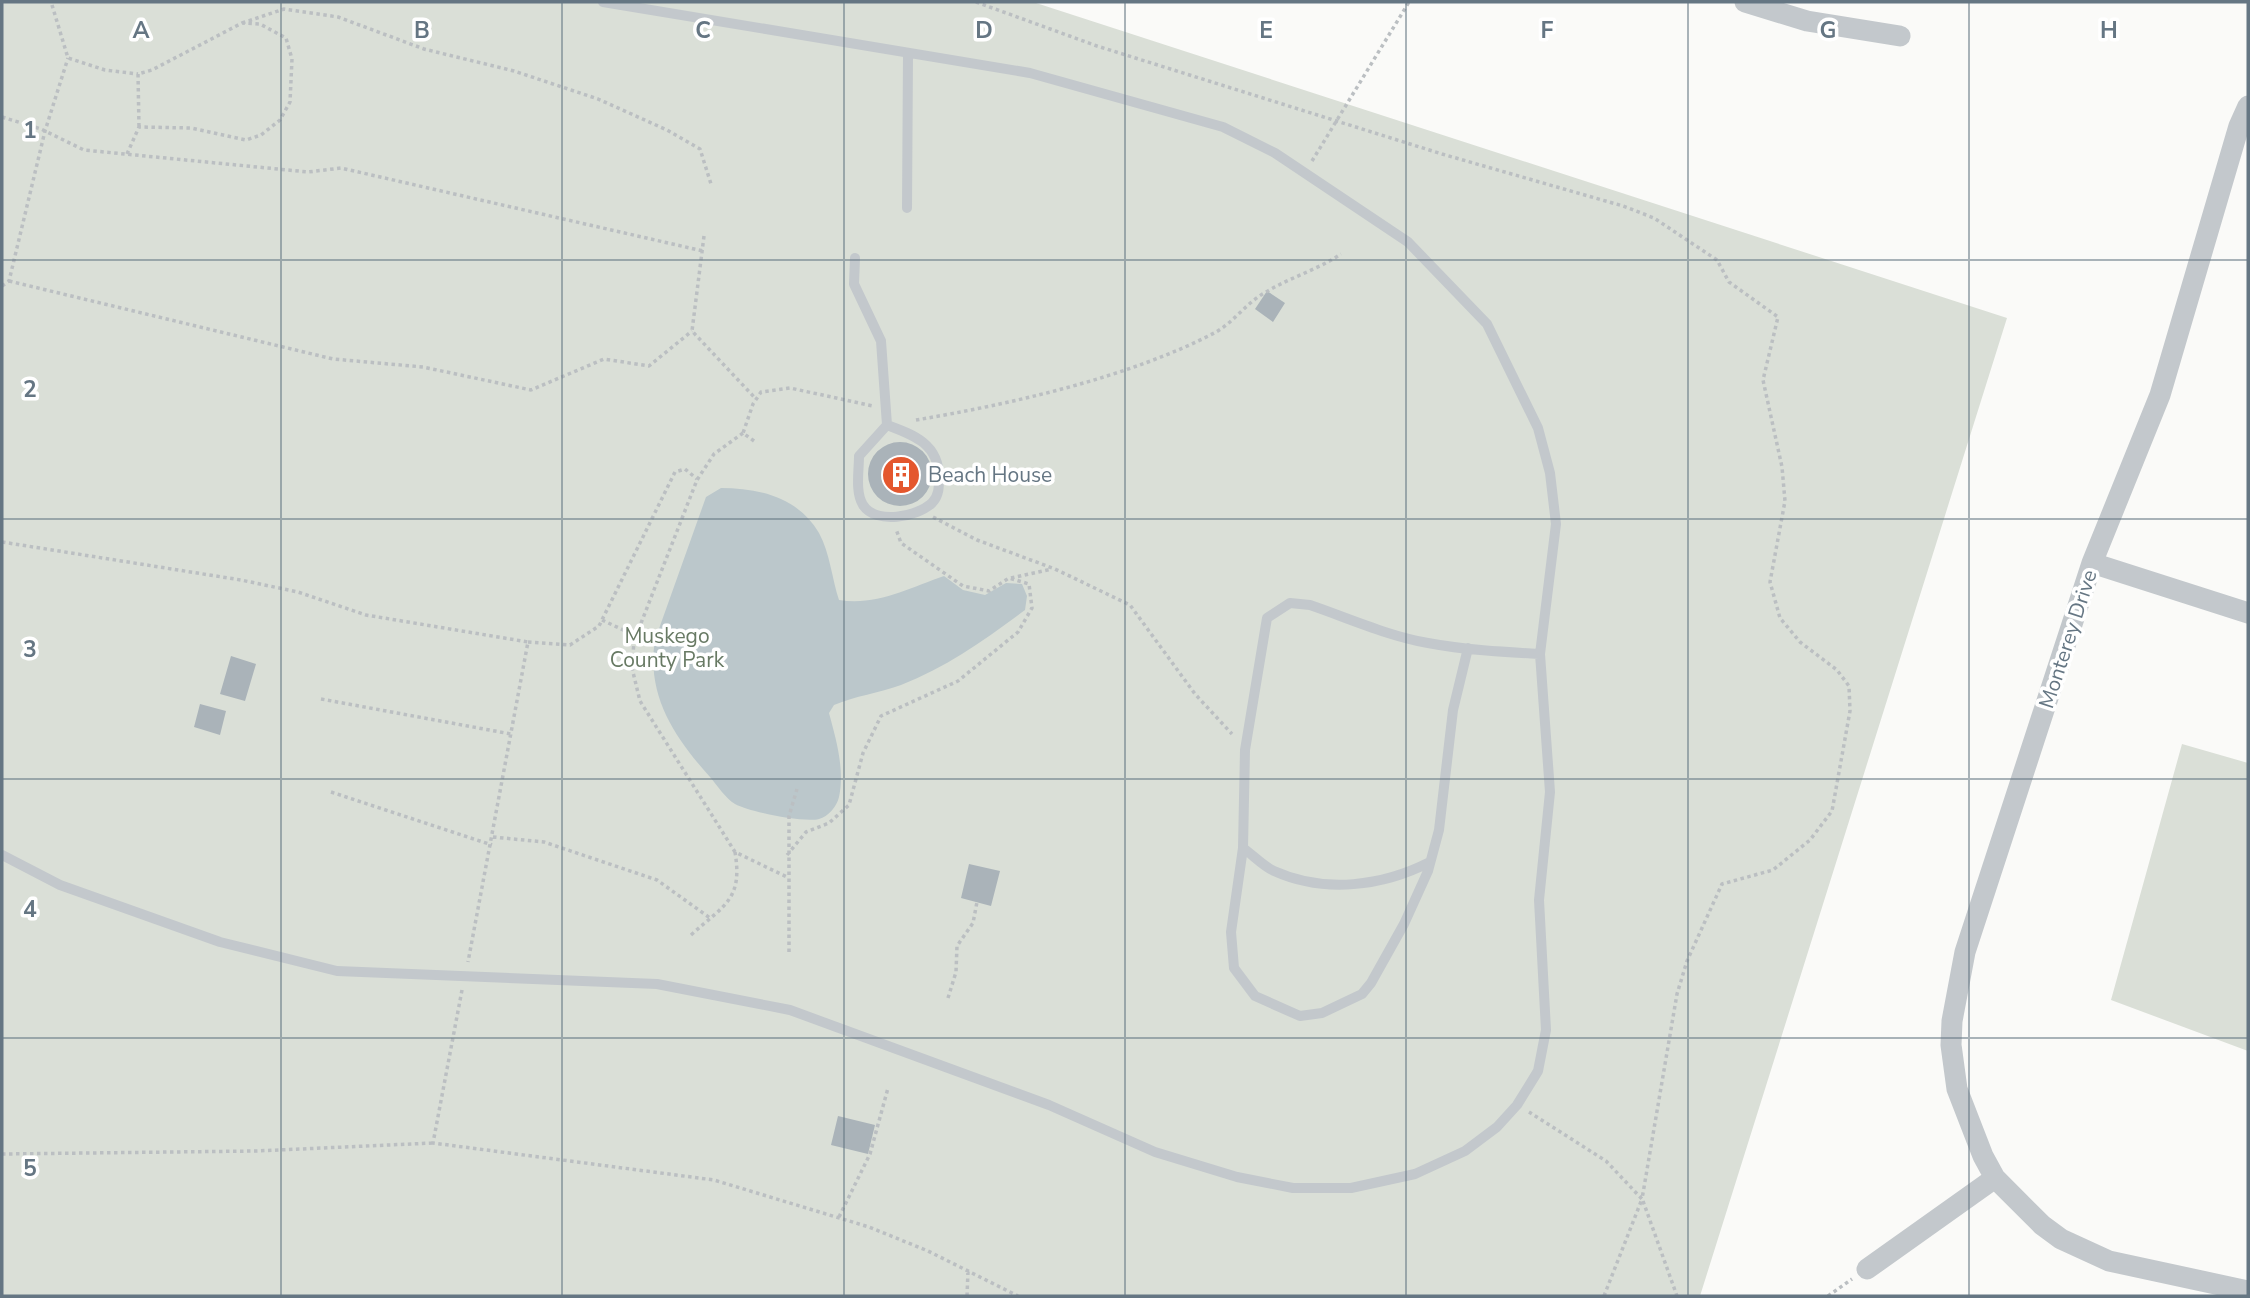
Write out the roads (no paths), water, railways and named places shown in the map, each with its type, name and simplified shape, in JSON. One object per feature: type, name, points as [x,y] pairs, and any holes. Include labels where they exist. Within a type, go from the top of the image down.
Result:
[{"type":"street","points":[[1745,2],[1807,21],[1900,36]]},
{"type":"street","name":"Monterey Drive","points":[[2248,106],[2239,126],[2160,395],[2092,562],[1965,952],[1957,986],[1951,1045],[1957,1089],[1972,1134],[1995,1178],[2042,1225],[2084,1251],[2133,1268],[2248,1291]]},
{"type":"street","points":[[2092,562],[2248,613]]},
{"type":"street","points":[[1867,1269],[1995,1178]]},
{"type":"lane","points":[[2,855],[60,885],[234,947],[337,971],[657,984],[790,1010],[1049,1105],[1155,1152],[1237,1177],[1293,1188],[1351,1188],[1415,1174],[1465,1151],[1497,1127],[1517,1105],[1538,1071],[1546,1030],[1539,900],[1550,792],[1540,654],[1556,524],[1550,473],[1538,428],[1514,374],[1487,324],[1408,242],[1276,153],[1223,127],[1030,73],[908,55],[603,2]]},
{"type":"lane","points":[[907,208],[908,55]]},
{"type":"lane","points":[[855,258],[854,284],[881,341],[887,425],[859,456],[859,496],[864,506],[874,515],[891,517],[919,510],[937,497],[939,463],[930,446],[916,436],[887,425]]},
{"type":"lane","points":[[1468,648],[1453,710],[1439,830],[1430,862],[1404,924],[1371,984],[1362,994],[1322,1013],[1300,1016],[1255,996],[1234,968],[1231,932],[1244,848],[1242,796],[1245,750],[1267,618],[1290,603],[1310,605],[1426,643],[1540,654]]},
{"type":"lane","points":[[1244,848],[1273,870],[1329,883],[1371,885],[1405,875],[1430,862]]},
{"type":"place","name":"Beach House","points":[[901,475]]},
{"type":"park label","name":"Muskego County Park","points":[[667,648]]}]
